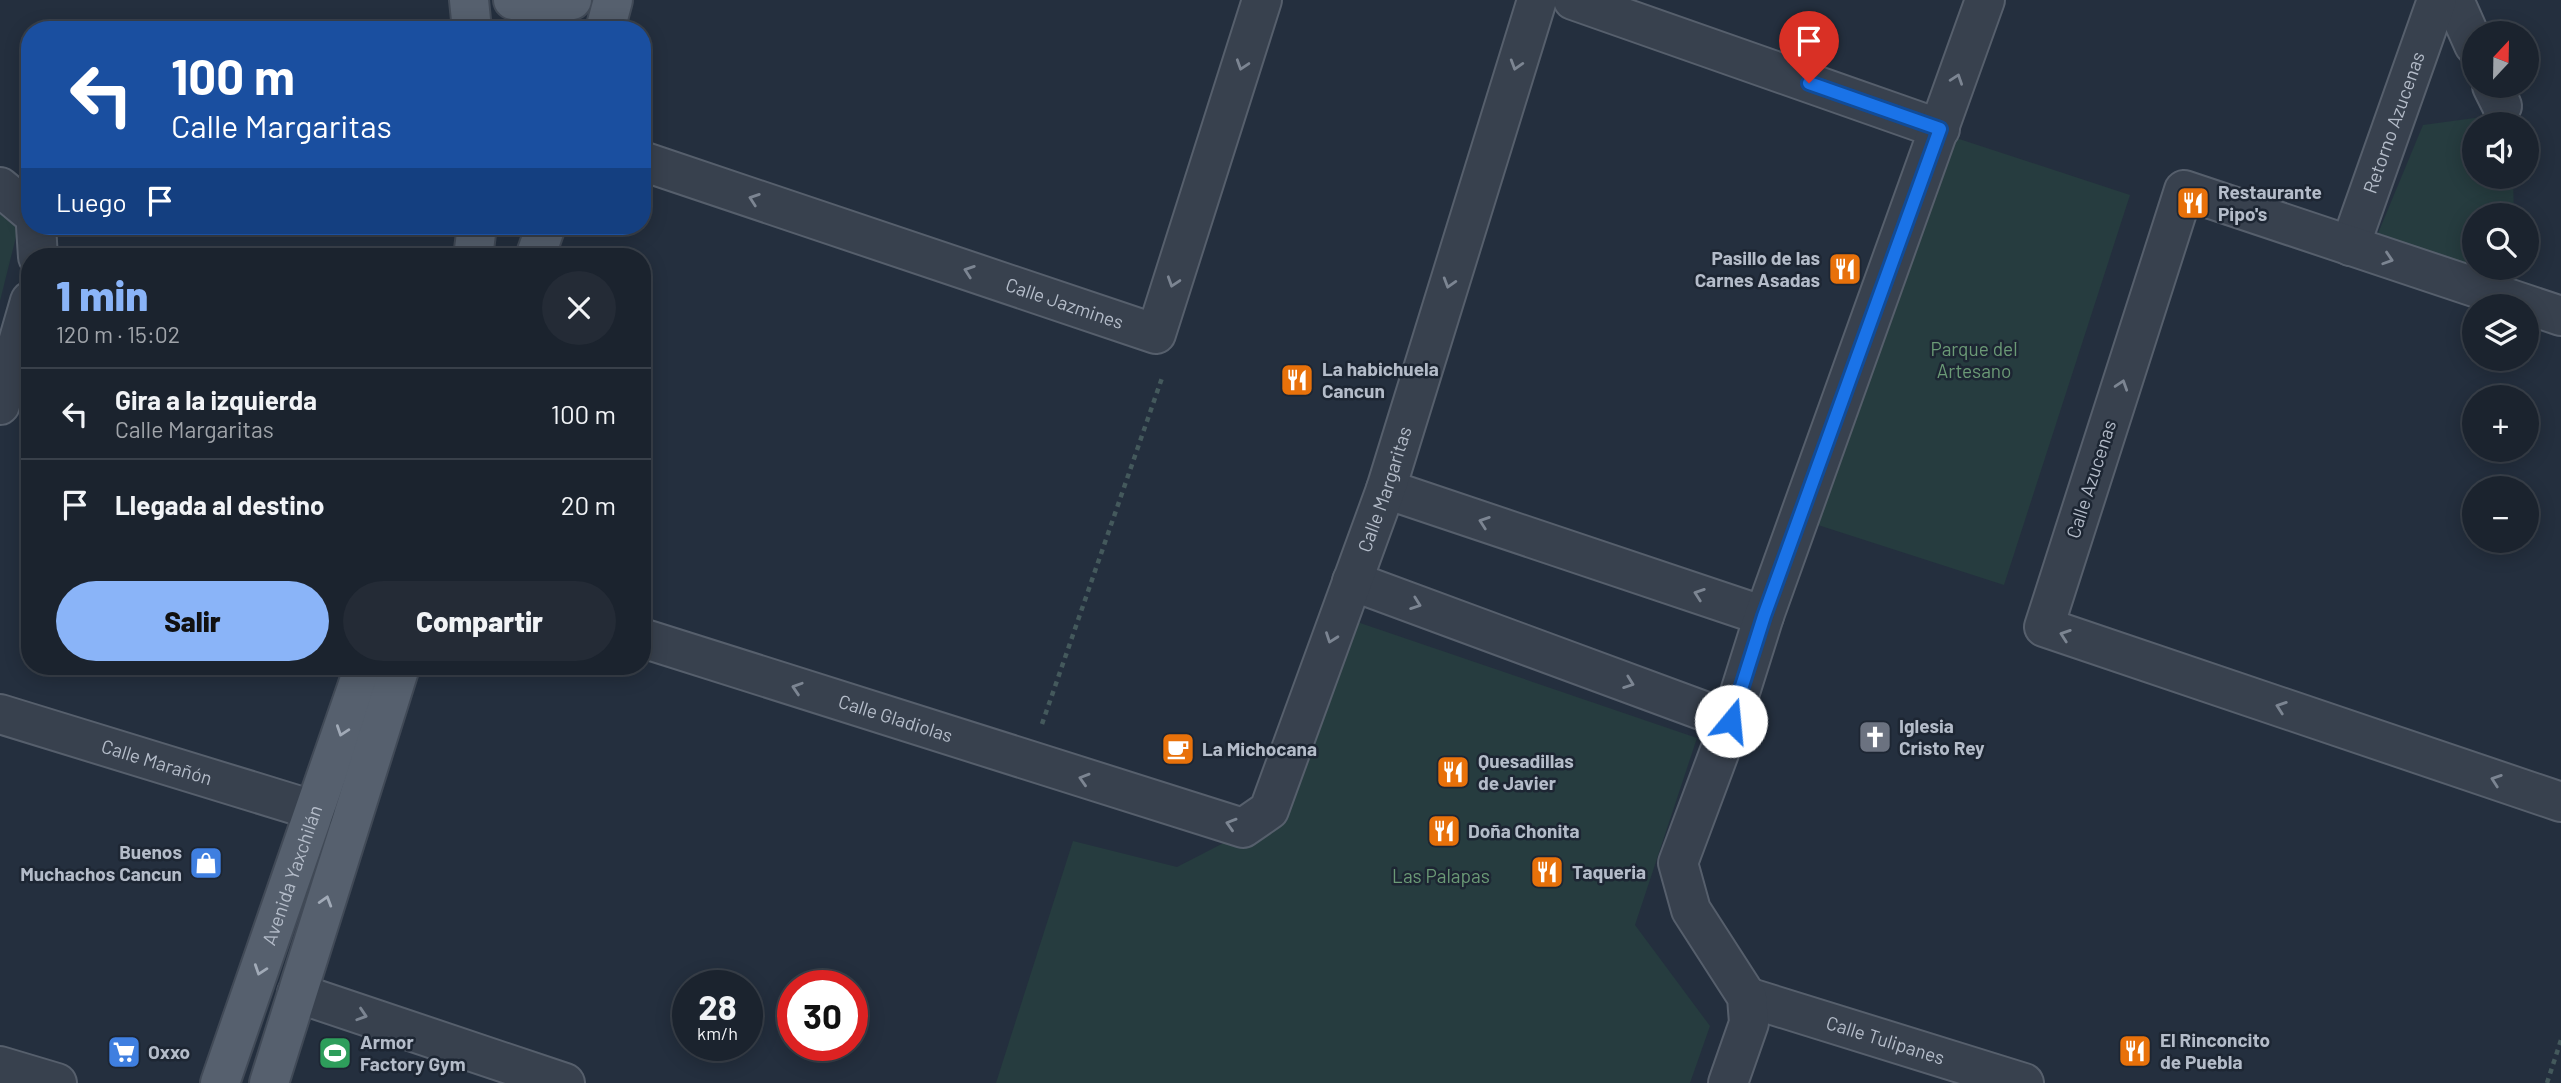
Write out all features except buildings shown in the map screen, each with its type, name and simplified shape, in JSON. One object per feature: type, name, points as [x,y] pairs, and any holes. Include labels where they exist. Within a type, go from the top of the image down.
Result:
[{"type":"main road","points":[[469,0],[471,21]]},
{"type":"main road","points":[[513,0],[544,5],[572,0]]},
{"type":"main road","points":[[607,21],[613,0]]},
{"type":"main road","name":"Avenida Yaxchilán","points":[[220,1083],[361,675]]},
{"type":"main road","name":"Avenida Yaxchilán","points":[[269,1083],[397,675]]},
{"type":"street","points":[[1156,334],[1262,0]]},
{"type":"street","name":"Calle Margaritas","points":[[1149,799],[1243,828],[1269,810],[1386,489],[1536,0]]},
{"type":"street","points":[[1573,0],[1940,129]]},
{"type":"street","points":[[1728,1083],[1749,1023],[1746,997],[1691,909],[1678,863],[1731,721],[1764,616],[1985,0]]},
{"type":"street","name":"Retorno Azucenas","points":[[2350,246],[2437,0]]},
{"type":"street","points":[[2454,0],[2463,21]]},
{"type":"street","name":"Calle Jazmines","points":[[651,164],[1156,334]]},
{"type":"street","points":[[0,187],[21,204]]},
{"type":"street","name":"Calle Azucenas","points":[[2561,316],[2184,190],[2044,627],[2561,802]]},
{"type":"street","points":[[3,387],[21,330]]},
{"type":"street","points":[[1386,489],[1764,616]]},
{"type":"street","points":[[1352,581],[1731,721]]},
{"type":"street","name":"Calle Gladiolas","points":[[651,641],[1149,799]]},
{"type":"street","name":"Calle Marañón","points":[[0,714],[316,811]]},
{"type":"street","points":[[297,993],[565,1083]]},
{"type":"street","name":"Calle Tulipanes","points":[[1746,997],[2024,1083]]},
{"type":"street","points":[[0,1066],[57,1083]]},
{"type":"path","points":[[1028,762],[1166,364],[1156,334]]},
{"type":"path","points":[[2547,1083],[2561,1040]]},
{"type":"green space","points":[[2462,120],[2462,189],[2513,189],[2514,203],[2462,203],[2462,273],[2374,243],[2423,125]]},
{"type":"green space","name":"Parque del Artesano","points":[[1944,134],[2130,195],[2004,585],[1818,525]]},
{"type":"green space","points":[[0,214],[18,229],[0,301]]},
{"type":"green space","points":[[2481,280],[2516,280],[2516,292]]},
{"type":"green space","name":"Las Palapas","points":[[1325,611],[1697,738],[1635,925],[1710,1026],[1690,1083],[996,1083],[1073,841],[1177,867],[1243,833]]},
{"type":"place","name":"Restaurante Pipo's","points":[[2193,203]]},
{"type":"place","name":"Pasillo de las Carnes Asadas","points":[[1845,269]]},
{"type":"place","name":"La habichuela Cancun","points":[[1297,380]]},
{"type":"place","name":"Iglesia Cristo Rey","points":[[1875,737]]},
{"type":"place","name":"La Michocana","points":[[1178,749]]},
{"type":"place","name":"Quesadillas de Javier","points":[[1453,772]]},
{"type":"place","name":"Doña Chonita","points":[[1444,831]]},
{"type":"place","name":"Buenos Muchachos Cancun","points":[[206,863]]},
{"type":"place","name":"Taqueria","points":[[1547,872]]},
{"type":"place","name":"El Rinconcito de Puebla","points":[[2135,1051]]},
{"type":"place","name":"Oxxo","points":[[124,1052]]},
{"type":"place","name":"Armor Factory Gym","points":[[335,1053]]},
{"type":"route","points":[[1731,721],[1764,616],[1940,129],[1809,83]]}]
